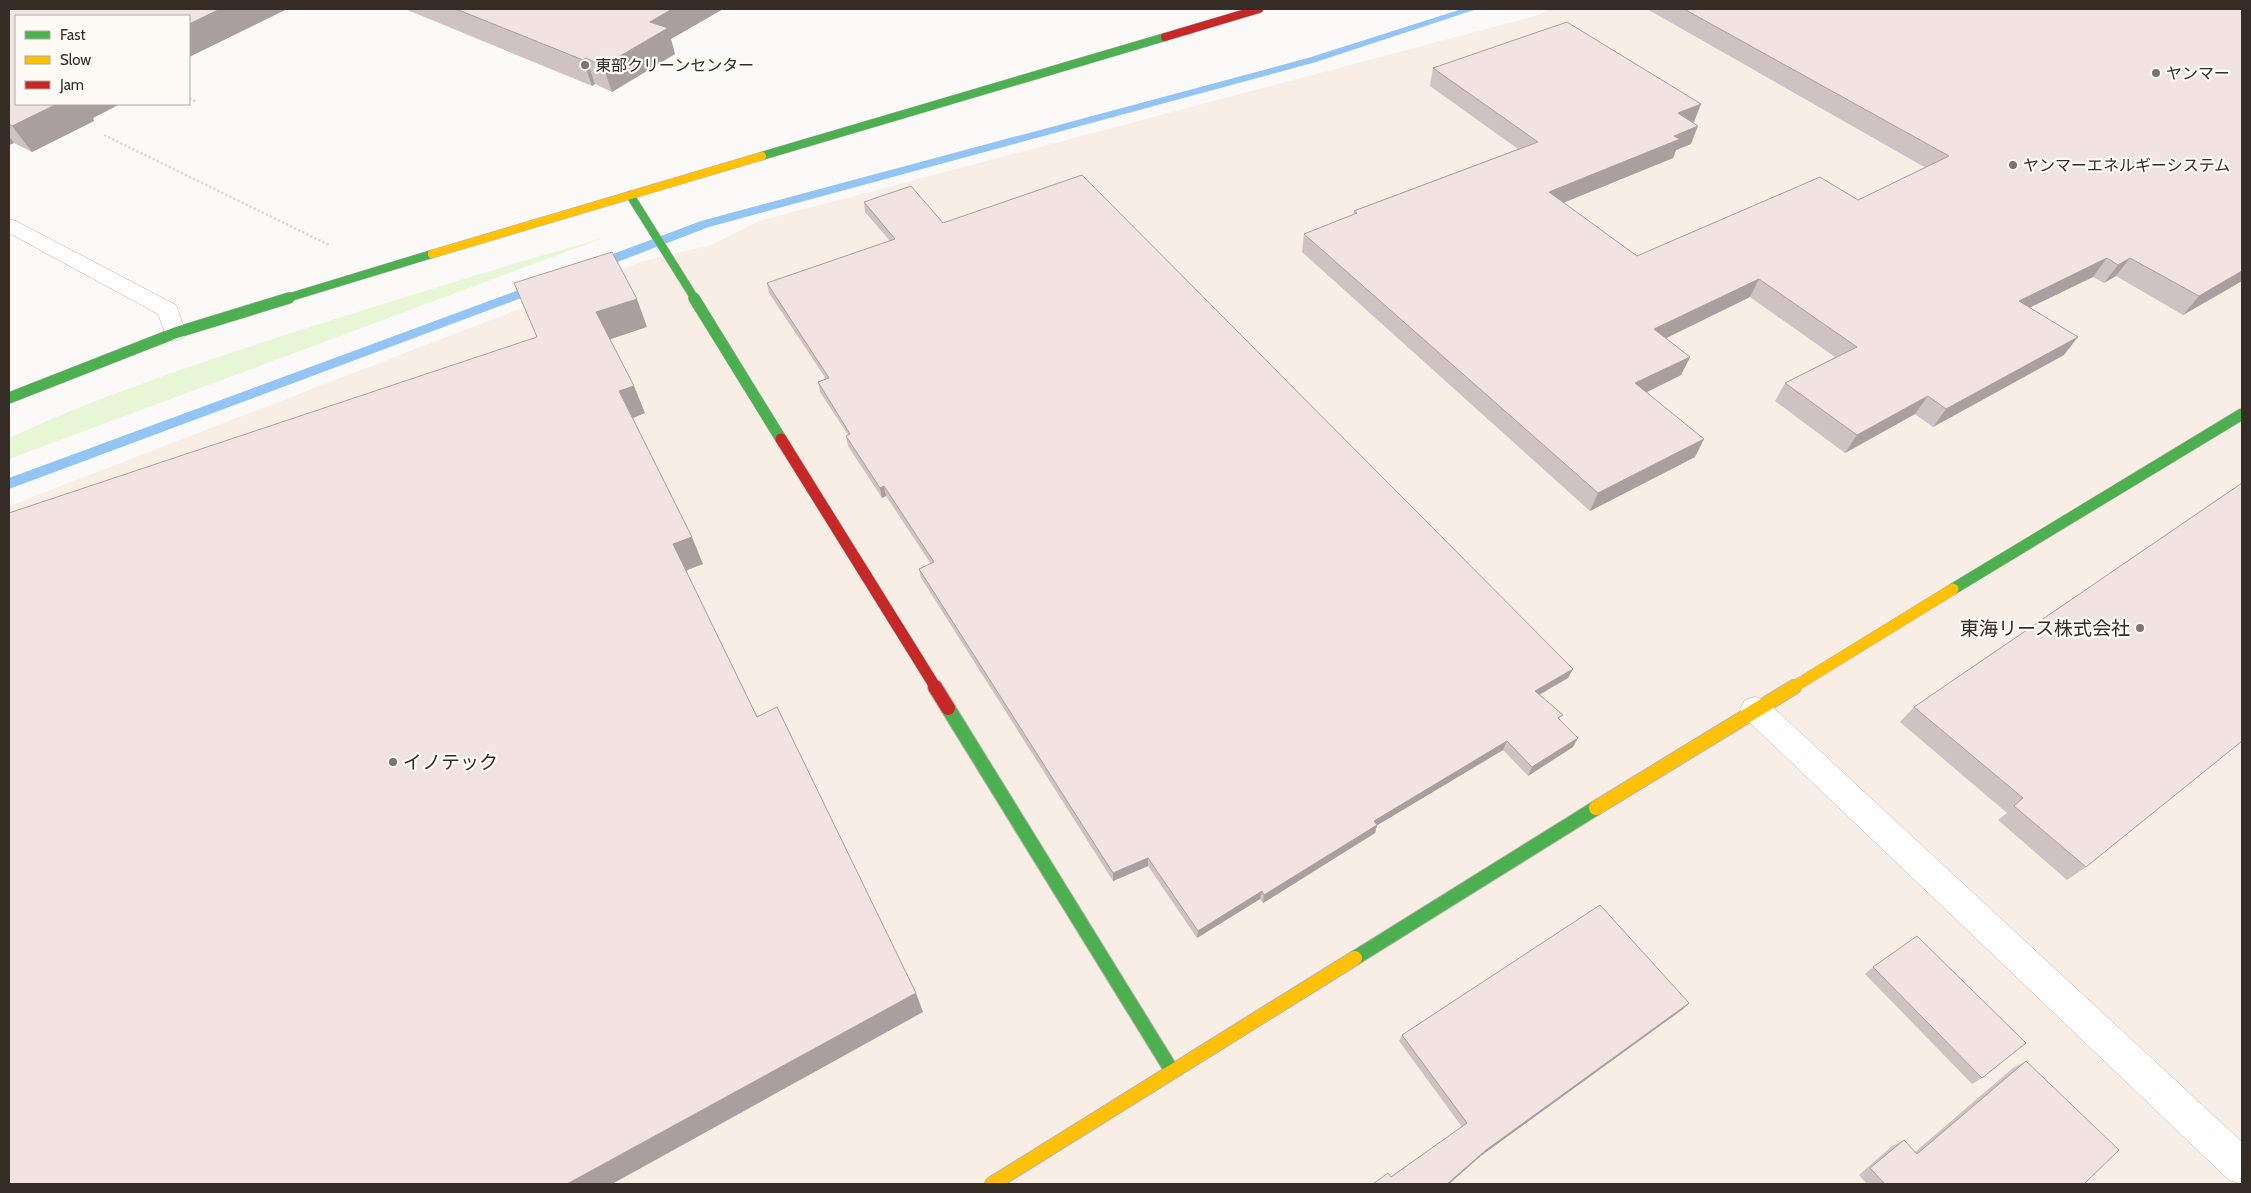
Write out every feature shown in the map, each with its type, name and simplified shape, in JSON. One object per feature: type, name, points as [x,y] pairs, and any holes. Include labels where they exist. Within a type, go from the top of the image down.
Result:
[{"type":"street","points":[[9,398],[175,333],[336,282],[1259,9]]},
{"type":"street","points":[[630,195],[1172,1071]]},
{"type":"street","points":[[9,225],[168,310],[175,333]]},
{"type":"street","points":[[992,1184],[1755,709],[2242,414]]},
{"type":"street","points":[[1755,709],[2242,1167]]},
{"type":"path","points":[[190,98],[198,102]]},
{"type":"path","points":[[104,135],[328,243],[331,253]]},
{"type":"shaded area","points":[[1549,9],[2242,9],[2242,1184],[9,1184],[9,506],[643,261],[711,245],[759,221],[1539,15]]},
{"type":"green space","points":[[606,237],[9,459],[9,438],[120,392],[310,327]]},
{"type":"building","points":[[9,9],[220,9],[190,24],[190,15],[15,15],[15,105],[55,105],[12,126],[9,124]]},
{"type":"building","points":[[456,9],[672,9],[650,22],[668,28],[603,66],[586,58],[583,60]]},
{"type":"building","points":[[1684,9],[2242,9],[2242,271],[2199,296],[2130,258],[2118,265],[2107,258],[2019,301],[2078,337],[1946,409],[1928,396],[1857,435],[1785,383],[1857,347],[1759,279],[1654,329],[1690,357],[1635,383],[1704,439],[1598,493],[1304,234],[1357,213],[1354,211],[1538,142],[1433,68],[1567,22],[1701,104],[1678,113],[1698,126],[1674,136],[1680,139],[1549,192],[1637,256],[1820,177],[1858,200],[1949,156]]},
{"type":"building","points":[[1082,175],[1573,669],[1535,691],[1563,715],[1558,718],[1578,738],[1532,767],[1507,741],[1374,821],[1377,825],[1264,895],[1262,891],[1198,931],[1148,858],[1113,873],[919,569],[934,562],[884,486],[880,488],[846,436],[850,434],[818,382],[829,378],[767,283],[895,239],[864,202],[911,186],[943,223]]},
{"type":"building","name":"イノテック","points":[[612,252],[637,299],[596,312],[634,386],[619,391],[692,537],[673,544],[757,717],[777,707],[916,993],[567,1184],[9,1184],[9,513],[537,337],[514,283]]},
{"type":"building","name":"東海リース株式会社","points":[[2242,483],[2242,741],[2086,867],[2014,806],[2023,798],[1914,707]]},
{"type":"building","points":[[1600,905],[1689,1003],[1486,1150],[1447,1184],[1373,1184],[1388,1173],[1391,1177],[1467,1123],[1402,1035]]},
{"type":"building","points":[[1917,936],[2026,1043],[1982,1078],[1873,967]]},
{"type":"building","points":[[2026,1061],[2119,1150],[2084,1184],[1885,1184],[1870,1168],[1904,1140],[1917,1154]]},
{"type":"waterway","points":[[594,266],[705,224],[1312,60],[1472,9]]},
{"type":"waterway","points":[[9,484],[538,287]]},
{"type":"traffic: fast","points":[[762,156],[1165,37]]},
{"type":"traffic: fast","points":[[630,195],[781,439]]},
{"type":"traffic: fast","points":[[9,398],[175,333],[432,254]]},
{"type":"traffic: fast","points":[[1953,589],[2242,414]]},
{"type":"traffic: fast","points":[[948,708],[1172,1071]]},
{"type":"traffic: fast","points":[[1355,958],[1596,808]]},
{"type":"traffic: slow","points":[[432,254],[762,156]]},
{"type":"traffic: slow","points":[[1596,808],[1953,589]]},
{"type":"traffic: slow","points":[[992,1184],[1355,958]]},
{"type":"traffic: jam","points":[[1165,37],[1259,9]]},
{"type":"traffic: jam","points":[[781,439],[948,708]]},
{"type":"place","name":"東部クリーンセンター","points":[[585,65]]},
{"type":"place","name":"ヤンマー","points":[[2156,73]]},
{"type":"place","name":"ヤンマーエネルギーシステム","points":[[2013,165]]},
{"type":"place","name":"東海リース株式会社","points":[[2140,628]]},
{"type":"place","name":"イノテック","points":[[393,762]]}]
